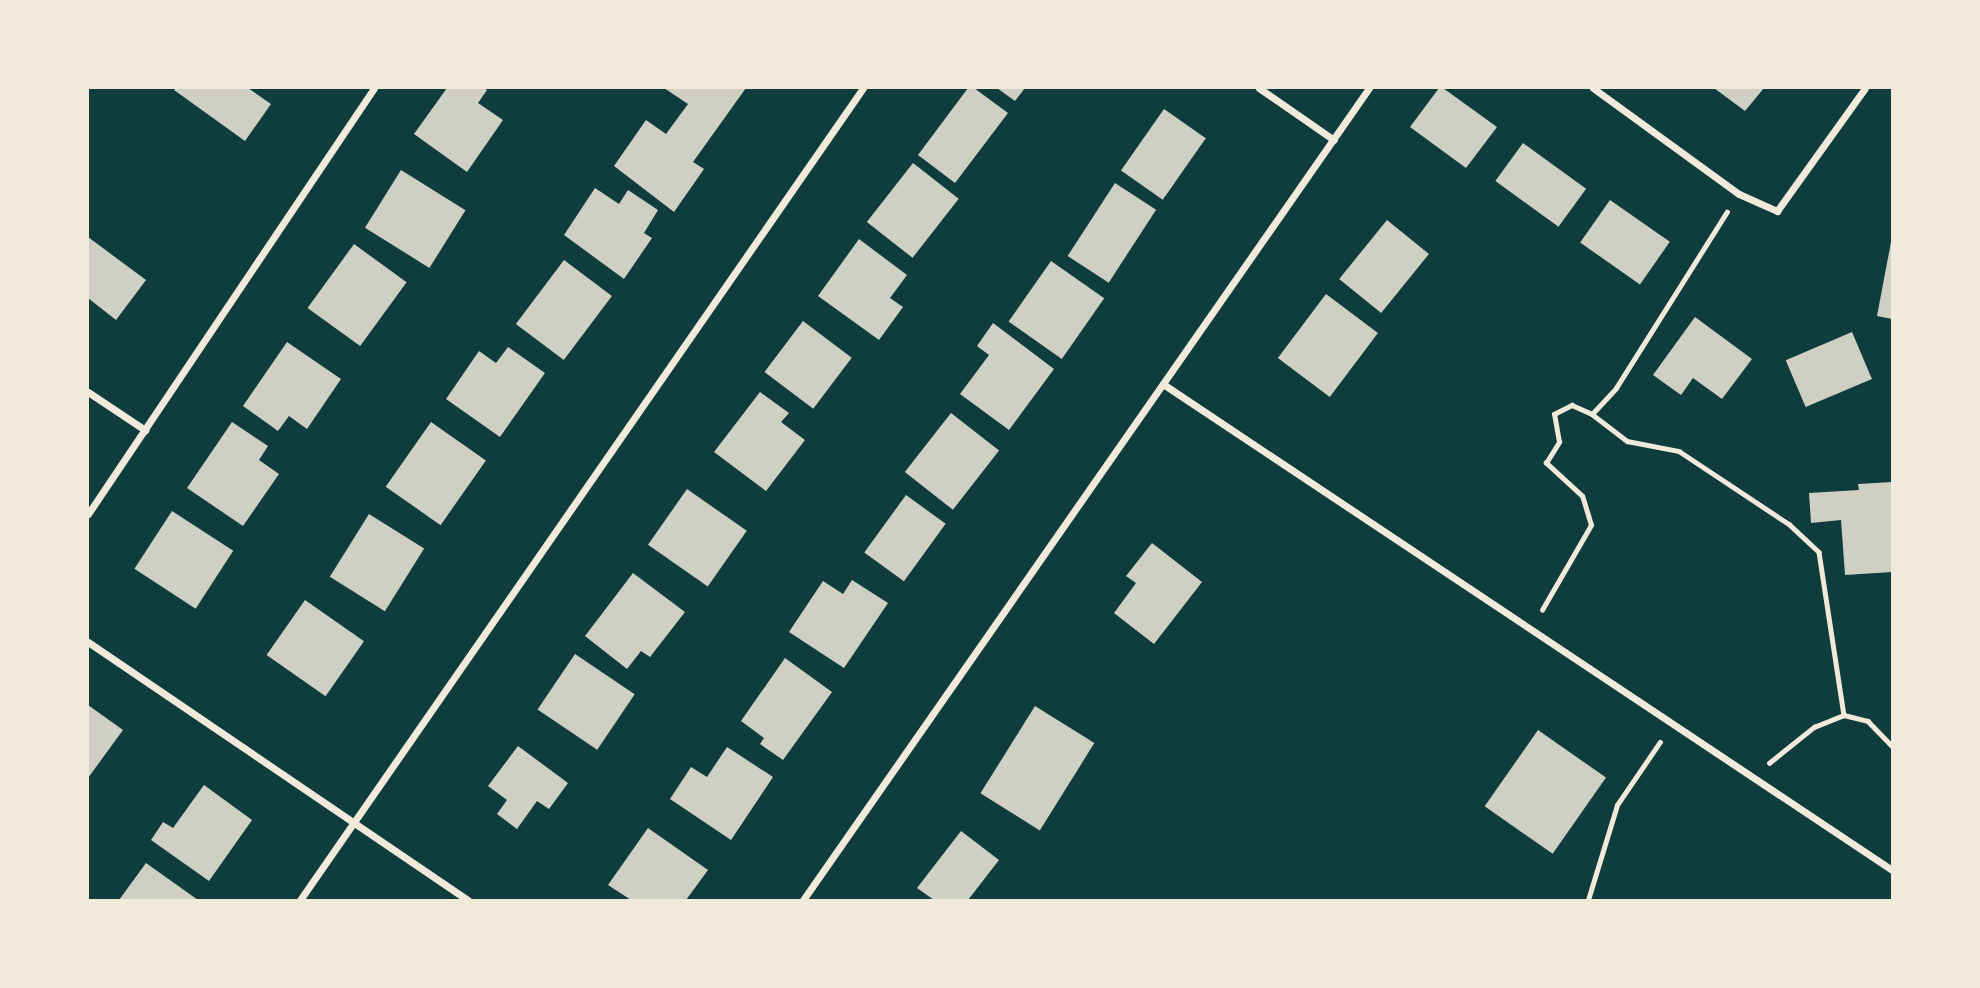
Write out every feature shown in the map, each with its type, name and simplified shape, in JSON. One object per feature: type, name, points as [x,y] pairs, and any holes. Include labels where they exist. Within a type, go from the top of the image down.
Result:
[{"type":"street","points":[[88,514],[374,88]]},
{"type":"street","points":[[300,901],[863,88]]},
{"type":"street","points":[[1259,88],[1334,140]]},
{"type":"street","points":[[803,901],[1369,88]]},
{"type":"street","points":[[1593,88],[1739,194],[1777,211],[1866,88]]},
{"type":"street","points":[[1163,384],[1892,870]]},
{"type":"street","points":[[88,392],[145,429]]},
{"type":"street","points":[[88,642],[468,901]]},
{"type":"path","points":[[1592,414],[1616,388],[1739,194]]},
{"type":"path","points":[[1531,629],[1591,525],[1582,496],[1546,463],[1559,442],[1554,414],[1573,405],[1592,414],[1627,440],[1679,451],[1789,524],[1819,552],[1844,715]]},
{"type":"path","points":[[1753,777],[1814,727],[1844,715],[1868,722],[1892,746]]},
{"type":"path","points":[[1588,901],[1617,804],[1673,724]]},
{"type":"building","points":[[248,88],[271,104],[245,141],[174,90]]},
{"type":"building","points":[[447,88],[484,88],[487,90],[478,103],[503,120],[467,172],[414,134]]},
{"type":"building","points":[[664,88],[746,88],[693,162],[704,169],[674,212],[614,166],[646,120],[666,134],[688,104]]},
{"type":"building","points":[[968,88],[974,88],[1008,113],[955,183],[918,155]]},
{"type":"building","points":[[997,88],[1025,88],[1015,101]]},
{"type":"building","points":[[1439,88],[1443,88],[1497,127],[1466,168],[1410,127]]},
{"type":"building","points":[[1714,88],[1764,88],[1745,111]]},
{"type":"building","points":[[1164,109],[1206,138],[1163,200],[1121,170]]},
{"type":"building","points":[[1523,143],[1586,189],[1558,227],[1495,181]]},
{"type":"building","points":[[913,163],[959,199],[913,258],[867,222]]},
{"type":"building","points":[[401,170],[465,210],[429,268],[365,228]]},
{"type":"building","points":[[1115,183],[1156,210],[1109,283],[1068,256]]},
{"type":"building","points":[[595,188],[619,204],[628,190],[658,210],[644,233],[652,238],[624,279],[564,235]]},
{"type":"building","points":[[1610,200],[1670,242],[1640,284],[1580,243]]},
{"type":"building","points":[[1387,220],[1429,254],[1381,313],[1339,279]]},
{"type":"building","points":[[88,237],[146,280],[116,320],[88,298]]},
{"type":"building","points":[[859,239],[907,275],[890,298],[903,307],[879,340],[818,296]]},
{"type":"building","points":[[1892,242],[1892,319],[1877,316]]},
{"type":"building","points":[[354,244],[407,282],[360,346],[308,308]]},
{"type":"building","points":[[564,260],[612,296],[564,360],[516,324]]},
{"type":"building","points":[[1051,261],[1104,298],[1062,359],[1009,322]]},
{"type":"building","points":[[1326,294],[1378,333],[1330,397],[1278,358]]},
{"type":"building","points":[[1695,317],[1752,359],[1722,399],[1693,378],[1681,395],[1653,375]]},
{"type":"building","points":[[803,321],[852,358],[813,409],[764,372]]},
{"type":"building","points":[[993,323],[1054,369],[1009,430],[960,394],[989,355],[977,346]]},
{"type":"building","points":[[1852,332],[1872,379],[1806,407],[1786,360]]},
{"type":"building","points":[[287,342],[341,379],[307,429],[289,416],[278,431],[243,406]]},
{"type":"building","points":[[508,347],[545,373],[500,437],[446,399],[479,351],[496,363]]},
{"type":"building","points":[[760,392],[789,413],[781,422],[805,440],[766,491],[714,452]]},
{"type":"building","points":[[951,413],[999,451],[953,510],[905,472]]},
{"type":"building","points":[[232,422],[268,446],[259,460],[279,474],[243,526],[187,488]]},
{"type":"building","points":[[431,422],[486,460],[441,525],[386,487]]},
{"type":"building","points":[[1892,482],[1892,572],[1845,575],[1841,520],[1811,523],[1809,493],[1859,490],[1858,484]]},
{"type":"building","points":[[687,489],[747,531],[708,587],[648,545]]},
{"type":"building","points":[[906,495],[946,524],[904,581],[864,552]]},
{"type":"building","points":[[172,511],[233,551],[196,609],[134,569]]},
{"type":"building","points":[[369,514],[424,548],[385,611],[330,577]]},
{"type":"building","points":[[1152,543],[1202,582],[1154,644],[1114,613],[1136,583],[1126,576]]},
{"type":"building","points":[[633,573],[685,612],[650,657],[641,651],[627,669],[585,636]]},
{"type":"building","points":[[852,580],[888,603],[844,668],[789,632],[823,581],[843,594]]},
{"type":"building","points":[[305,600],[364,641],[326,696],[267,655]]},
{"type":"building","points":[[575,654],[635,694],[597,750],[538,710]]},
{"type":"building","points":[[785,658],[832,692],[783,760],[760,744],[764,738],[741,721]]},
{"type":"building","points":[[88,705],[123,730],[88,778]]},
{"type":"building","points":[[1035,706],[1094,743],[1040,830],[980,793]]},
{"type":"building","points":[[1538,730],[1606,778],[1553,854],[1485,806]]},
{"type":"building","points":[[518,746],[568,783],[549,809],[537,801],[517,829],[497,814],[507,800],[488,786]]},
{"type":"building","points":[[727,747],[773,777],[731,840],[670,799],[691,767],[707,777]]},
{"type":"building","points":[[204,785],[252,820],[209,881],[151,840],[163,822],[173,828]]},
{"type":"building","points":[[648,828],[708,870],[686,900],[631,900],[608,885]]},
{"type":"building","points":[[961,831],[999,860],[968,900],[934,900],[917,888]]},
{"type":"building","points":[[146,863],[198,900],[119,900]]}]
